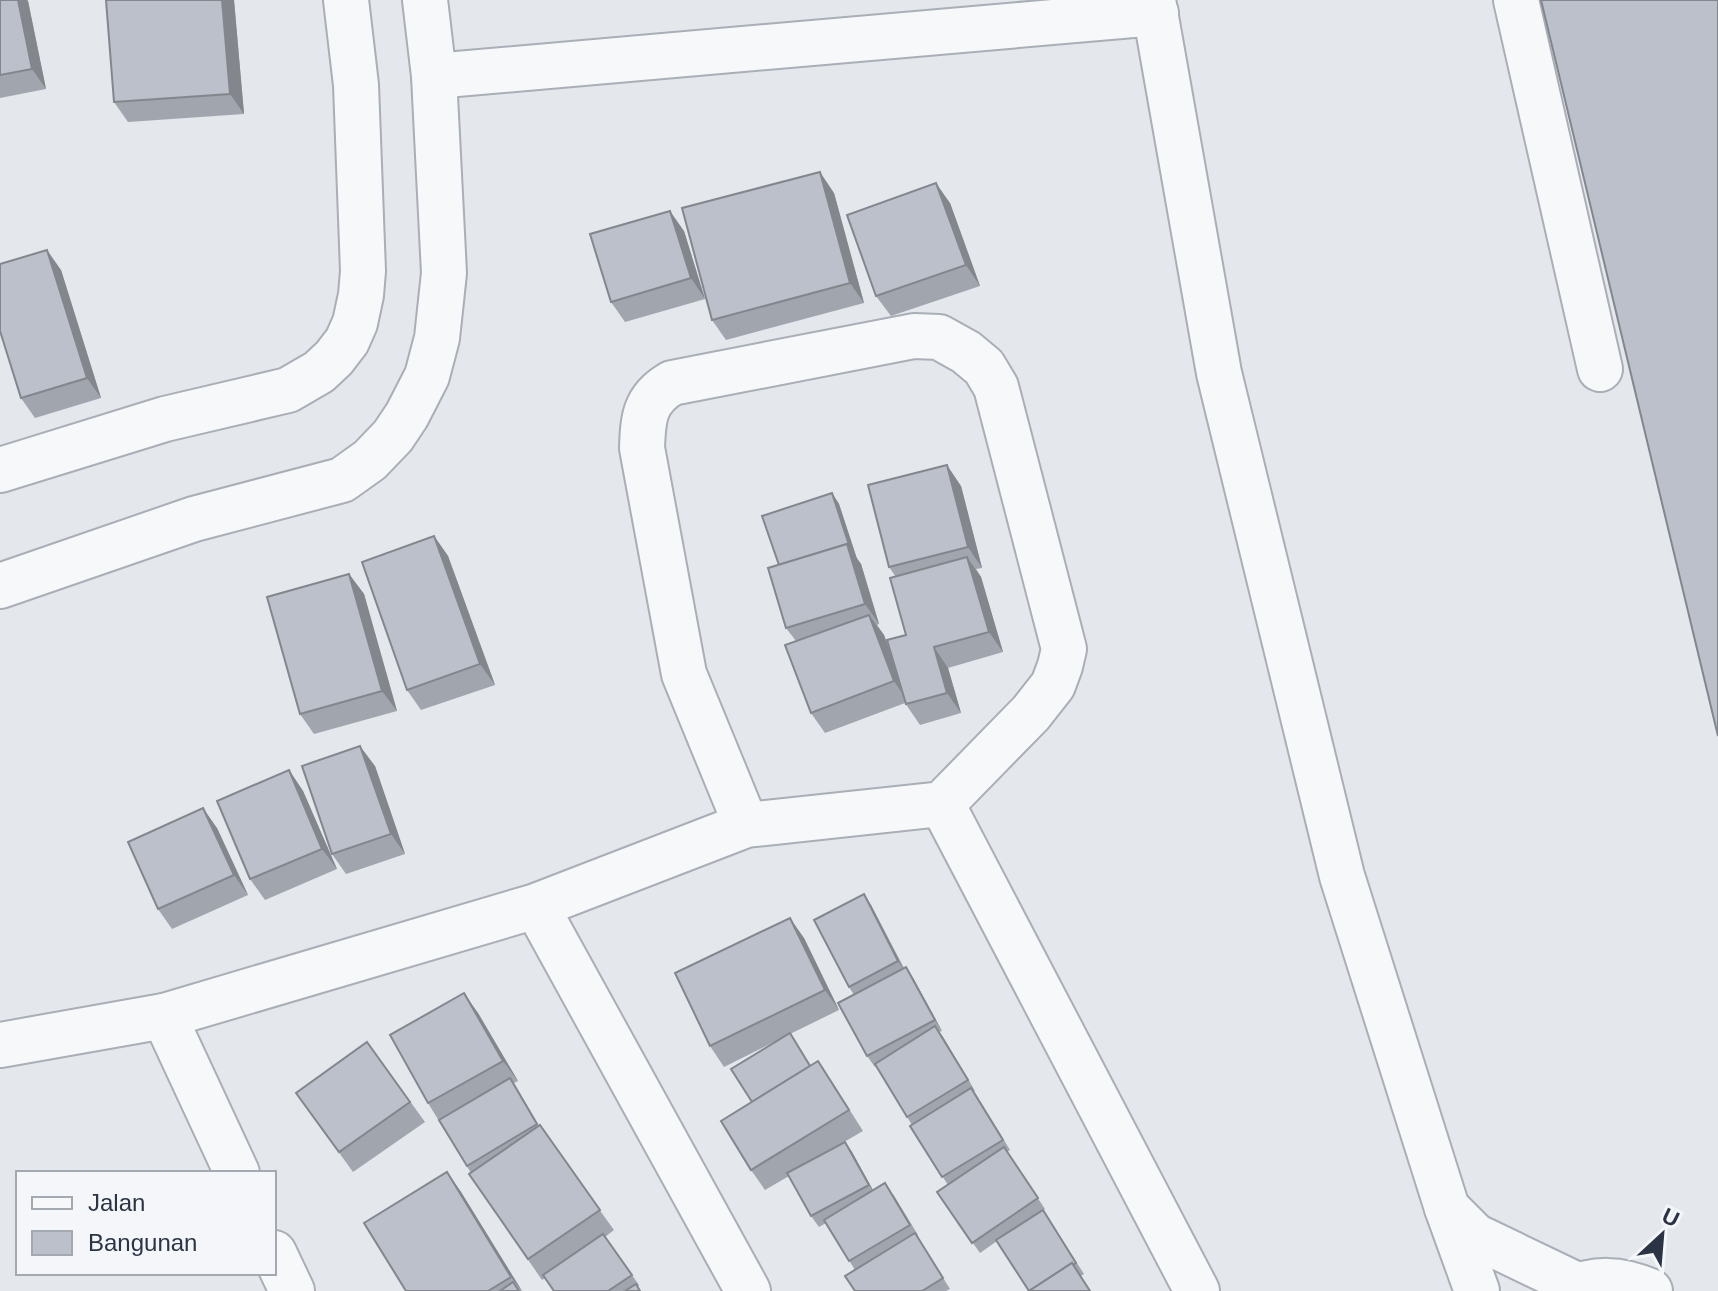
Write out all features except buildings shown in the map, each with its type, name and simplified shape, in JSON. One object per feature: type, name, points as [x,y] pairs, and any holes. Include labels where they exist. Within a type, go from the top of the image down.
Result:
[{"type":"street","points":[[0,470],[165,419],[288,390],[319,372],[341,350],[355,323],[363,271],[356,85],[346,0]]},
{"type":"street","points":[[0,586],[194,519],[342,480],[370,460],[393,436],[427,376],[437,338],[444,273],[434,76],[425,0]]},
{"type":"street","points":[[1516,0],[1600,369]]},
{"type":"street","points":[[434,76],[1154,6],[1219,373],[1342,876],[1447,1208],[1477,1291]]},
{"type":"street","points":[[0,1045],[164,1016],[536,906],[746,825],[942,804],[1031,713],[1053,685],[1064,649],[996,387],[984,367],[966,352],[939,337],[914,336],[672,383],[659,390],[643,419],[642,448],[684,674],[746,825]]},
{"type":"street","points":[[942,804],[1197,1291]]},
{"type":"street","points":[[536,906],[748,1291]]},
{"type":"street","points":[[164,1016],[236,1171]]},
{"type":"street","points":[[1447,1208],[1475,1236],[1571,1288],[1592,1282],[1617,1281],[1650,1291]]},
{"type":"street","points":[[276,1257],[292,1291]]}]
